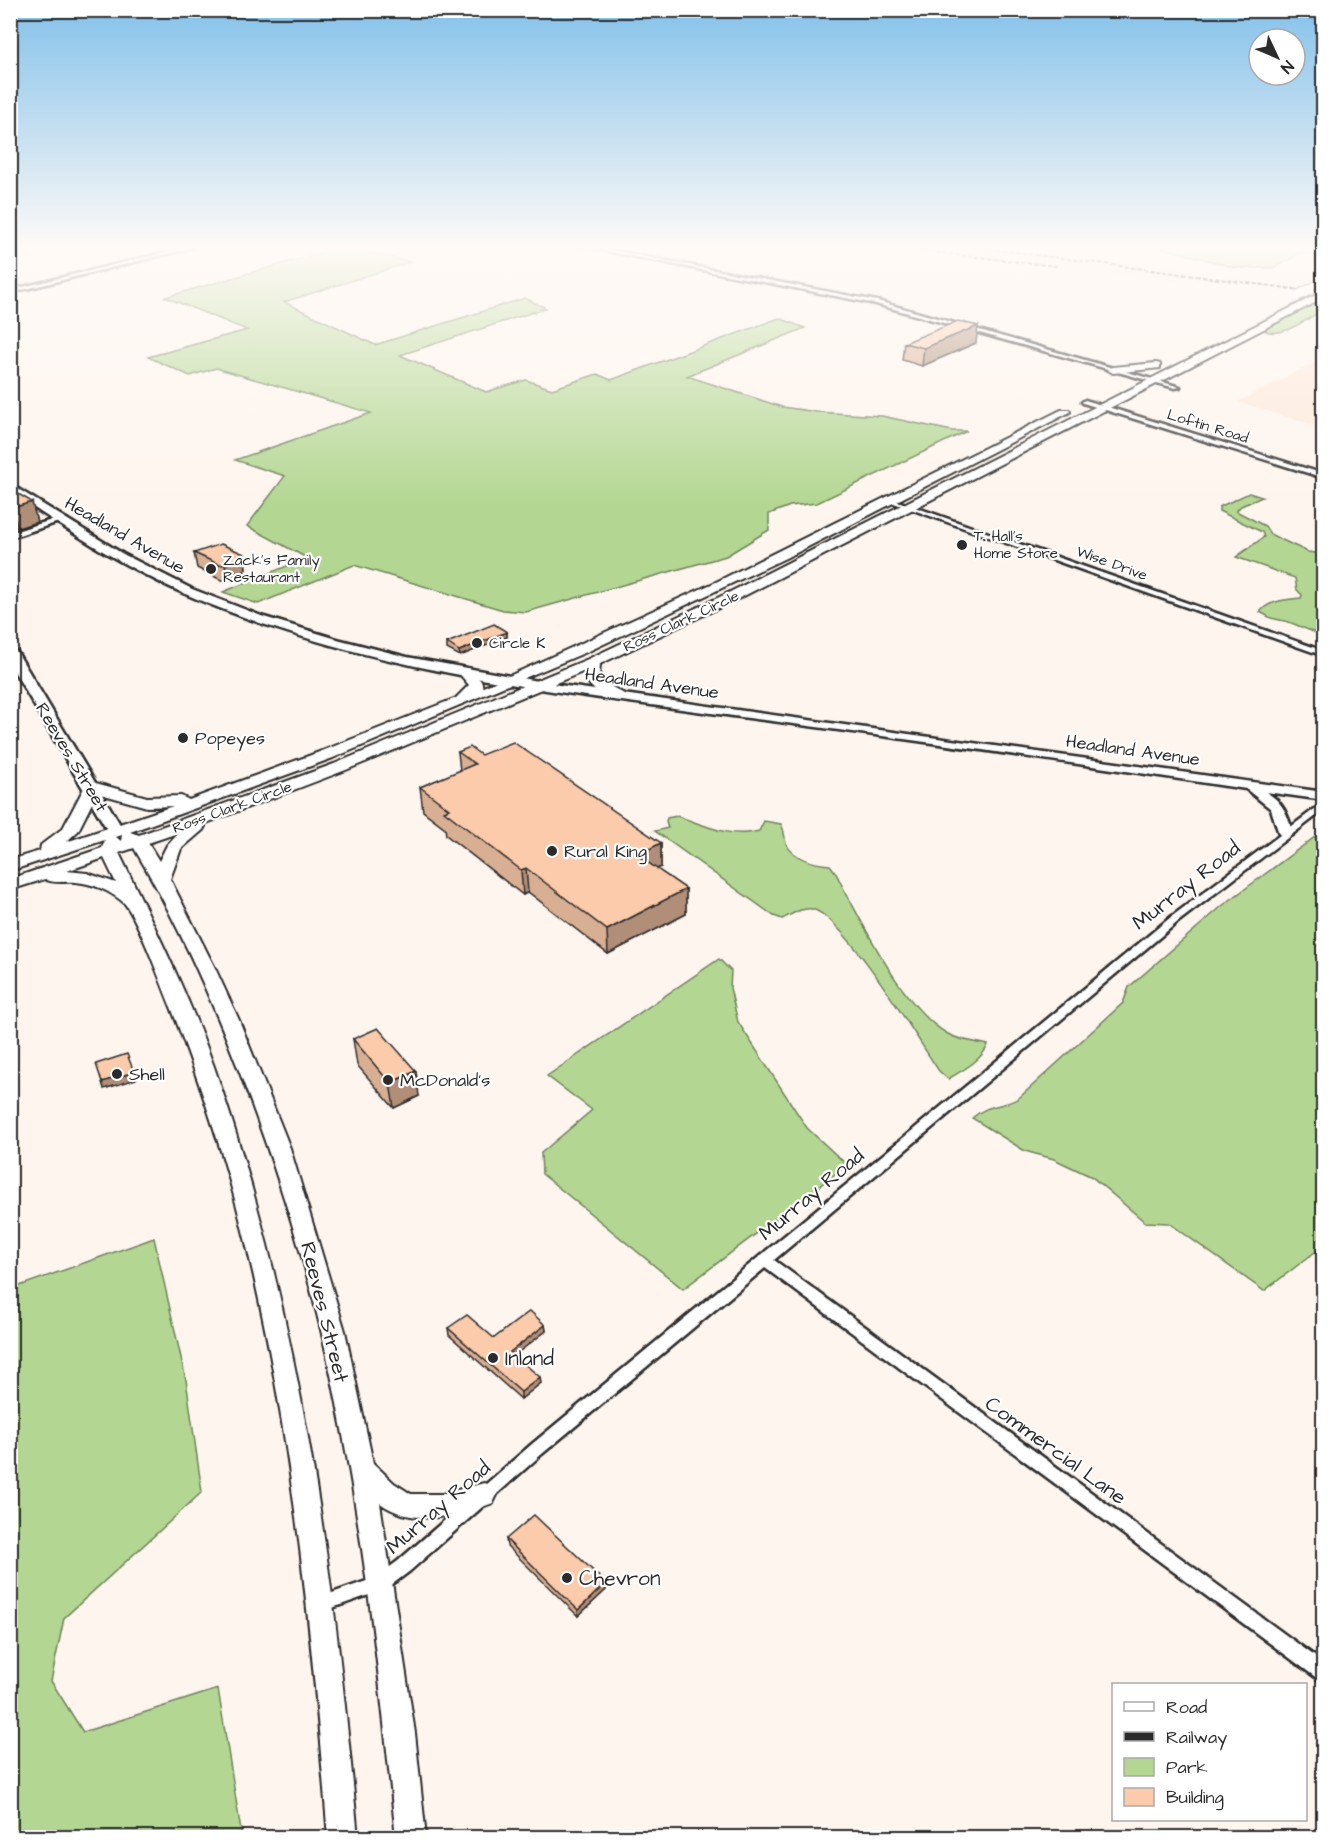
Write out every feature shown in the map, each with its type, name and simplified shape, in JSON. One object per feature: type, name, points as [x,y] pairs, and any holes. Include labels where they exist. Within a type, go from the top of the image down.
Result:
[{"type":"highway","name":"Ross Clark Circle","points":[[10,885],[138,841],[211,806],[514,680],[691,599],[1094,402],[1153,381],[1249,332]]},
{"type":"highway","points":[[1113,370],[1160,364],[1131,379]]},
{"type":"highway","name":"Ross Clark Circle","points":[[10,866],[116,831],[211,806],[393,746],[542,684],[735,595],[908,507],[1094,402]]},
{"type":"highway","points":[[592,662],[593,682],[619,697]]},
{"type":"highway","points":[[461,701],[475,688],[476,684],[464,671]]},
{"type":"highway","points":[[32,859],[70,831],[92,787],[147,802],[211,806]]},
{"type":"highway","points":[[161,879],[174,845],[211,806]]},
{"type":"highway","name":"Reeves Street","points":[[109,851],[116,831],[138,841],[161,879],[206,968],[246,1060],[279,1148],[318,1274],[333,1331],[361,1469],[380,1584],[400,1733],[411,1838]]},
{"type":"highway","points":[[109,851],[136,903],[178,997],[222,1116],[246,1202],[285,1373],[303,1475],[320,1604],[343,1838]]},
{"type":"highway","points":[[29,878],[67,876],[90,878],[109,884],[136,903]]},
{"type":"highway","points":[[361,1469],[391,1496],[403,1503],[442,1506],[484,1495]]},
{"type":"main road","name":"Headland Avenue","points":[[10,487],[139,567],[233,609],[334,641],[464,671],[619,697],[1323,795]]},
{"type":"main road","name":"Reeves Street","points":[[10,652],[116,831]]},
{"type":"main road","points":[[1244,784],[1276,805],[1281,811],[1286,834]]},
{"type":"street","points":[[980,332],[1113,370],[1131,379],[1177,387]]},
{"type":"street","name":"Loftin Road","points":[[1094,402],[1323,476]]},
{"type":"street","name":"Wise Drive","points":[[890,500],[1323,654]]},
{"type":"street","points":[[10,536],[61,519]]},
{"type":"street","name":"Murray Road","points":[[320,1604],[380,1584],[764,1260],[1175,919],[1323,805]]},
{"type":"street","name":"Commercial Lane","points":[[764,1260],[1323,1673]]},
{"type":"shaded area","points":[[1323,358],[1323,428],[1238,402]]},
{"type":"green space","points":[[239,332],[348,332],[375,345],[416,332],[471,332],[400,355],[486,392],[526,380],[552,389],[597,374],[611,380],[740,332],[795,332],[687,376],[782,407],[817,412],[882,416],[952,431],[967,431],[817,503],[790,506],[769,514],[769,530],[726,556],[526,612],[503,610],[354,565],[258,604],[223,592],[307,558],[247,526],[285,476],[235,460],[371,413],[216,368],[190,376],[148,357]]},
{"type":"green space","points":[[1249,493],[1262,497],[1241,506],[1236,511],[1265,526],[1270,534],[1278,538],[1308,552],[1323,554],[1323,636],[1260,612],[1268,605],[1301,598],[1302,595],[1297,590],[1295,578],[1236,557],[1264,537],[1262,532],[1219,511],[1219,507]]},
{"type":"green space","points":[[677,816],[718,830],[738,833],[759,831],[764,821],[781,824],[786,843],[793,853],[833,868],[877,950],[903,990],[918,1008],[948,1034],[962,1040],[988,1045],[985,1051],[971,1065],[948,1079],[939,1071],[861,955],[826,917],[812,909],[800,910],[782,919],[774,916],[655,831],[668,828],[667,818]]},
{"type":"green space","points":[[1323,831],[1323,1246],[1264,1291],[1169,1223],[1145,1222],[1092,1177],[1054,1159],[1025,1151],[972,1118],[991,1107],[1009,1103],[1020,1097],[1123,1003],[1129,987],[1222,906]]},
{"type":"green space","points":[[719,959],[731,971],[730,988],[738,1022],[807,1128],[847,1165],[683,1289],[542,1174],[541,1153],[592,1110],[547,1076]]},
{"type":"green space","points":[[154,1238],[186,1380],[202,1492],[64,1618],[51,1681],[83,1732],[218,1689],[242,1837],[11,1837],[11,1289]]},
{"type":"building","points":[[930,332],[963,332],[924,348],[904,343]]},
{"type":"building","points":[[10,489],[32,502],[10,507]]},
{"type":"building","points":[[221,544],[244,554],[238,556],[242,558],[225,565],[194,553]]},
{"type":"building","points":[[494,624],[507,632],[459,651],[447,643]]},
{"type":"building","name":"Rural King","points":[[513,742],[661,843],[637,855],[686,889],[607,930],[526,868],[521,870],[444,811],[449,809],[420,787],[475,764],[458,752],[470,747],[481,755]]},
{"type":"building","points":[[378,1028],[416,1071],[390,1083],[353,1039]]},
{"type":"building","name":"Shell","points":[[127,1054],[134,1072],[102,1082],[96,1064]]},
{"type":"building","name":"Inland","points":[[530,1311],[545,1325],[510,1352],[540,1377],[521,1392],[448,1328],[467,1315],[494,1338]]},
{"type":"building","name":"Chevron","points":[[534,1515],[606,1583],[578,1610],[506,1539]]},
{"type":"place","name":"T. Hall’s Home Store","points":[[962,545]]},
{"type":"place","name":"Zack's Family Restaurant","points":[[211,569]]},
{"type":"place","name":"Circle K","points":[[477,643]]},
{"type":"place","name":"Popeyes","points":[[183,738]]},
{"type":"place","name":"Rural King","points":[[552,851]]},
{"type":"place","name":"Shell","points":[[117,1074]]},
{"type":"place","name":"McDonald's","points":[[388,1080]]},
{"type":"place","name":"Inland","points":[[493,1358]]},
{"type":"place","name":"Chevron","points":[[567,1578]]}]
